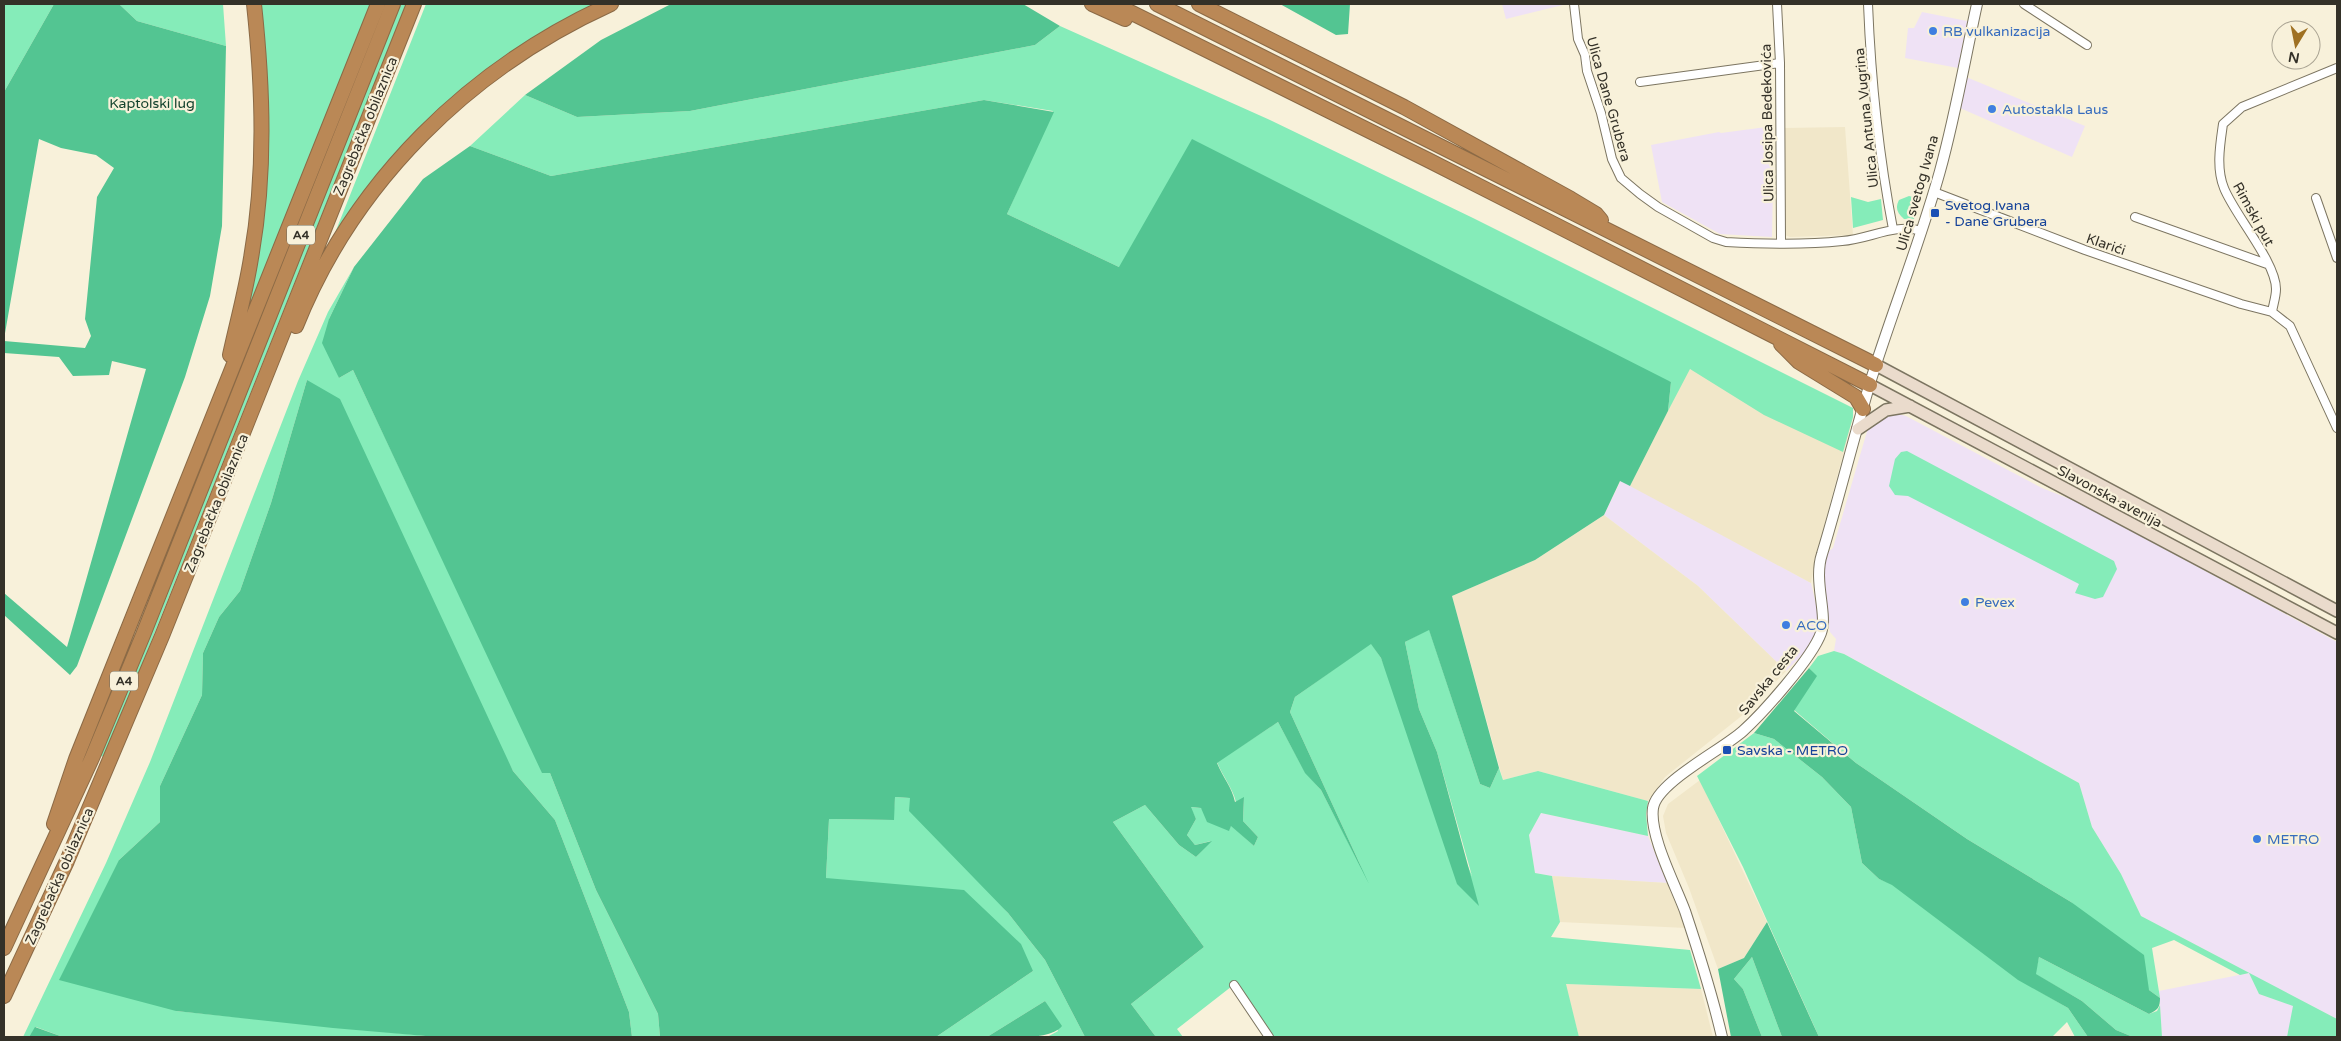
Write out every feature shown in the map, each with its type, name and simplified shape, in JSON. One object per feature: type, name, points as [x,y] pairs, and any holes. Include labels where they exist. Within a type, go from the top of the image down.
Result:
[{"type":"highway","points":[[208,428],[207,412],[229,357],[245,286],[251,258],[259,198],[262,136],[261,75],[254,4]]},
{"type":"highway","points":[[30,893],[31,875],[53,827],[76,758],[378,4]]},
{"type":"highway","name":"Zagrebačka obilaznica","points":[[4,948],[92,758],[143,635],[393,4]]},
{"type":"highway","name":"Zagrebačka obilaznica","points":[[4,996],[67,861],[107,768],[259,394],[414,4]]},
{"type":"highway","points":[[259,394],[274,378],[298,322],[329,259],[358,211],[402,155],[434,123],[504,64],[540,40],[611,4]]},
{"type":"highway","points":[[1092,4],[1163,37],[1181,37]]},
{"type":"highway","points":[[1114,4],[1870,385]]},
{"type":"highway","points":[[1157,4],[1876,365]]},
{"type":"highway","points":[[1199,4],[1404,107],[1501,159],[1596,214],[1611,232]]},
{"type":"highway","points":[[1776,337],[1799,362],[1851,394],[1863,409]]},
{"type":"main road","name":"Slavonska avenija","points":[[1876,365],[2337,611]]},
{"type":"main road","name":"Slavonska avenija","points":[[1870,385],[2337,633]]},
{"type":"main road","points":[[1858,428],[1886,410],[1910,406]]},
{"type":"street","name":"Ulica Dane Grubera","points":[[1574,4],[1578,39],[1585,55],[1586,71],[1601,113],[1610,153],[1621,178],[1658,207],[1713,238],[1726,242],[1842,242],[1893,229],[1922,231]]},
{"type":"street","name":"Ulica Josipa Bedekovića","points":[[1777,4],[1780,63],[1781,242]]},
{"type":"street","name":"Ulica Antuna Vugrina","points":[[1868,4],[1887,199],[1893,229]]},
{"type":"street","name":"Ulica svetog Ivana","points":[[1870,385],[1934,192],[1944,156],[1977,4]]},
{"type":"street","points":[[2024,4],[2087,45]]},
{"type":"street","points":[[1640,82],[1780,63]]},
{"type":"street","name":"Rimski put","points":[[2272,312],[2276,289],[2267,264],[2223,187],[2218,156],[2223,124],[2242,107],[2337,68]]},
{"type":"street","name":"Klarići","points":[[1934,192],[2085,250],[2241,304],[2272,312]]},
{"type":"street","points":[[2316,198],[2337,258]]},
{"type":"street","name":"Rimski put","points":[[2135,217],[2267,264]]},
{"type":"street","points":[[2272,312],[2290,326],[2337,428]]},
{"type":"street","name":"Savska cesta","points":[[1722,1037],[1712,993],[1654,830],[1654,804],[1657,797],[1671,782],[1722,748],[1754,720],[1801,664],[1821,635],[1823,626],[1818,571],[1870,385]]},
{"type":"street","points":[[1234,984],[1269,1037]]},
{"type":"shaded area","points":[[1502,4],[1567,4],[1506,19]]},
{"type":"shaded area","points":[[1922,12],[1967,21],[1958,68],[1905,58],[1908,28],[1914,28]]},
{"type":"shaded area","points":[[1966,77],[2085,126],[2072,157],[1960,108]]},
{"type":"shaded area","points":[[1774,126],[1772,237],[1720,234],[1662,202],[1651,145],[1719,132]]},
{"type":"shaded area","points":[[1845,127],[1853,235],[1790,237],[1785,235],[1783,233],[1784,128]]},
{"type":"shaded area","points":[[1689,369],[1853,408],[1853,417],[1815,560],[1811,583],[1630,486]]},
{"type":"shaded area","points":[[1898,414],[1906,416],[2042,488],[2077,502],[2337,642],[2337,1019],[2250,974],[2259,994],[2294,1006],[2287,1037],[2162,1037],[2159,991],[2249,973],[2141,916],[2121,874],[2092,827],[2079,783],[1844,654],[1834,651],[1836,639],[1830,632],[1823,592],[1823,574],[1828,552],[1833,548],[1868,428],[1884,415]]},
{"type":"shaded area","points":[[1621,480],[1811,583],[1820,622],[1817,640],[1786,671],[1698,586],[1604,515]]},
{"type":"shaded area","points":[[1604,515],[1698,586],[1786,671],[1744,714],[1665,777],[1648,801],[1538,771],[1503,780],[1452,596],[1535,560]]},
{"type":"shaded area","points":[[1700,780],[1767,922],[1744,958],[1718,969],[1689,888],[1666,833],[1663,816],[1668,804]]},
{"type":"shaded area","points":[[1541,813],[1648,836],[1667,883],[1552,876],[1535,873],[1529,835]]},
{"type":"shaded area","points":[[1552,876],[1667,883],[1686,928],[1560,922]]},
{"type":"shaded area","points":[[1565,984],[1701,989],[1713,1037],[1579,1037]]},
{"type":"green space","points":[[4,4],[54,4],[4,92]]},
{"type":"green space","name":"Kaptolski lug","points":[[54,4],[119,4],[137,21],[226,46],[222,226],[210,296],[185,377],[77,666],[70,675],[4,615],[4,593],[67,647],[146,369],[112,361],[109,375],[73,376],[59,357],[4,353],[4,341],[85,348],[91,336],[85,319],[97,197],[114,168],[96,155],[61,148],[39,139],[4,339],[4,92]]},
{"type":"green space","points":[[119,4],[223,4],[226,46],[137,21]]},
{"type":"green space","points":[[259,4],[370,4],[248,313],[261,235],[267,148],[265,62]]},
{"type":"green space","points":[[401,4],[406,4],[105,757],[100,756]]},
{"type":"green space","points":[[426,4],[598,4],[521,45],[448,101],[394,156],[356,204],[333,238]]},
{"type":"green space","points":[[671,4],[1023,4],[1060,26],[1035,45],[690,111],[577,117],[525,95],[601,40]]},
{"type":"green space","points":[[1280,4],[1350,4],[1348,34],[1336,35]]},
{"type":"green space","points":[[1060,26],[1270,120],[1473,218],[1853,408],[1853,417],[1843,452],[1764,415],[1690,369],[1668,411],[1671,382],[1119,267],[1007,214],[1053,111],[984,100],[551,176],[470,146],[525,95],[577,117],[690,111],[1035,45]]},
{"type":"green space","points":[[984,100],[1054,112],[1007,214],[1119,267],[1192,139],[1671,382],[1668,411],[1630,486],[1620,481],[1604,515],[1535,560],[1452,596],[1499,768],[1490,788],[1480,784],[1429,630],[1405,642],[1419,709],[1437,752],[1479,906],[1457,884],[1381,658],[1371,644],[1295,697],[1290,712],[1369,884],[1321,790],[1305,773],[1278,722],[1217,763],[1235,802],[1244,797],[1243,821],[1258,837],[1254,846],[1231,826],[1229,831],[1207,822],[1201,808],[1191,807],[1196,819],[1187,835],[1195,845],[1212,841],[1196,857],[1179,845],[1145,805],[1113,822],[1204,947],[1131,1004],[1156,1037],[1085,1037],[1045,960],[1008,913],[909,811],[910,798],[895,797],[894,820],[829,819],[826,878],[964,890],[1021,944],[1033,971],[936,1037],[660,1037],[658,1014],[596,890],[550,773],[542,773],[353,370],[339,378],[322,343],[329,319],[354,267],[423,179],[470,146],[551,176]]},
{"type":"green space","points":[[1909,196],[1919,203],[1916,213],[1918,214],[1913,220],[1904,219],[1897,208],[1899,200]]},
{"type":"green space","points":[[1851,197],[1868,202],[1881,199],[1883,220],[1853,228]]},
{"type":"green space","points":[[354,267],[329,319],[339,378],[353,370],[457,590],[550,773],[596,890],[658,1014],[660,1037],[632,1037],[629,1012],[555,820],[513,771],[307,380],[271,503],[240,591],[219,617],[203,653],[202,695],[160,786],[160,822],[119,860],[176,1011],[437,1037],[63,1037],[36,1027],[29,1037],[23,1037],[106,863],[150,762],[298,381],[328,312]]},
{"type":"green space","points":[[307,380],[340,399],[513,771],[555,820],[629,1012],[632,1037],[437,1037],[333,1028],[176,1011],[59,980],[119,860],[160,822],[160,786],[202,695],[203,653],[219,617],[240,591],[271,503]]},
{"type":"green space","points":[[1907,451],[2114,561],[2117,569],[2103,597],[2095,599],[2075,593],[2079,584],[1908,496],[1895,495],[1889,486],[1895,459],[1901,452]]},
{"type":"green space","points":[[1429,629],[1480,784],[1490,788],[1499,768],[1503,780],[1538,771],[1648,801],[1646,814],[1648,836],[1541,813],[1529,835],[1535,873],[1552,876],[1560,922],[1551,937],[1690,950],[1701,989],[1566,984],[1579,1037],[1273,1037],[1236,983],[1177,1029],[1183,1037],[1156,1037],[1131,1004],[1204,947],[1113,822],[1145,805],[1179,845],[1196,857],[1211,841],[1195,845],[1187,835],[1196,819],[1190,807],[1201,808],[1229,830],[1231,825],[1254,846],[1258,837],[1243,821],[1244,798],[1236,802],[1217,762],[1278,722],[1305,772],[1321,790],[1363,871],[1290,712],[1295,697],[1371,643],[1381,658],[1472,876],[1437,752],[1419,709],[1405,642]]},
{"type":"green space","points":[[1834,651],[1844,654],[2079,783],[2092,827],[2121,874],[2141,916],[2337,1019],[2337,1037],[2287,1037],[2293,1006],[2259,994],[2249,973],[2240,975],[2174,940],[2152,948],[2160,998],[2149,990],[2071,902],[1967,839],[1856,763],[1794,710],[1816,676],[1809,668],[1818,656]]},
{"type":"green space","points":[[1809,668],[1817,676],[1794,711],[1856,763],[1967,839],[2071,902],[2144,955],[2149,990],[2160,998],[2158,1008],[2149,1014],[2039,957],[2036,974],[2082,1001],[2116,1030],[2133,1037],[2088,1037],[2068,1008],[2018,980],[1892,885],[1879,879],[1862,863],[1851,807],[1822,777],[1774,739],[1754,733]]},
{"type":"green space","points":[[1754,733],[1774,739],[1822,777],[1851,807],[1862,863],[1879,879],[1892,884],[2018,979],[2068,1008],[2088,1037],[2075,1037],[2067,1022],[2052,1037],[1819,1037],[1743,867],[1697,776]]},
{"type":"green space","points":[[895,797],[910,798],[1008,913],[1045,960],[1085,1037],[1047,1037],[1058,1031],[1045,1001],[987,1037],[936,1037],[1033,971],[826,878],[829,819],[893,820]]},
{"type":"green space","points":[[1767,922],[1819,1037],[1782,1037],[1752,957],[1734,979],[1743,989],[1762,1037],[1731,1037],[1718,969],[1744,958]]},
{"type":"green space","points":[[1752,957],[1782,1037],[1762,1037],[1743,989],[1734,979]]},
{"type":"green space","points":[[2039,957],[2149,1014],[2157,1011],[2160,1005],[2162,1037],[2133,1037],[2116,1030],[2082,1001],[2035,974]]},
{"type":"green space","points":[[1045,1001],[1062,1026],[1056,1031],[1027,1037],[987,1037]]},
{"type":"green space","points":[[35,1027],[63,1037],[29,1037]]},
{"type":"place","name":"RB vulkanizacija","points":[[1933,31]]},
{"type":"place","name":"Autostakla Laus","points":[[1992,109]]},
{"type":"place","name":"Svetog Ivana - Dane Grubera","points":[[1935,213]]},
{"type":"place","name":"Pevex","points":[[1965,602]]},
{"type":"place","name":"ACO","points":[[1786,625]]},
{"type":"place","name":"Savska - METRO","points":[[1727,750]]},
{"type":"place","name":"METRO","points":[[2257,839]]}]
